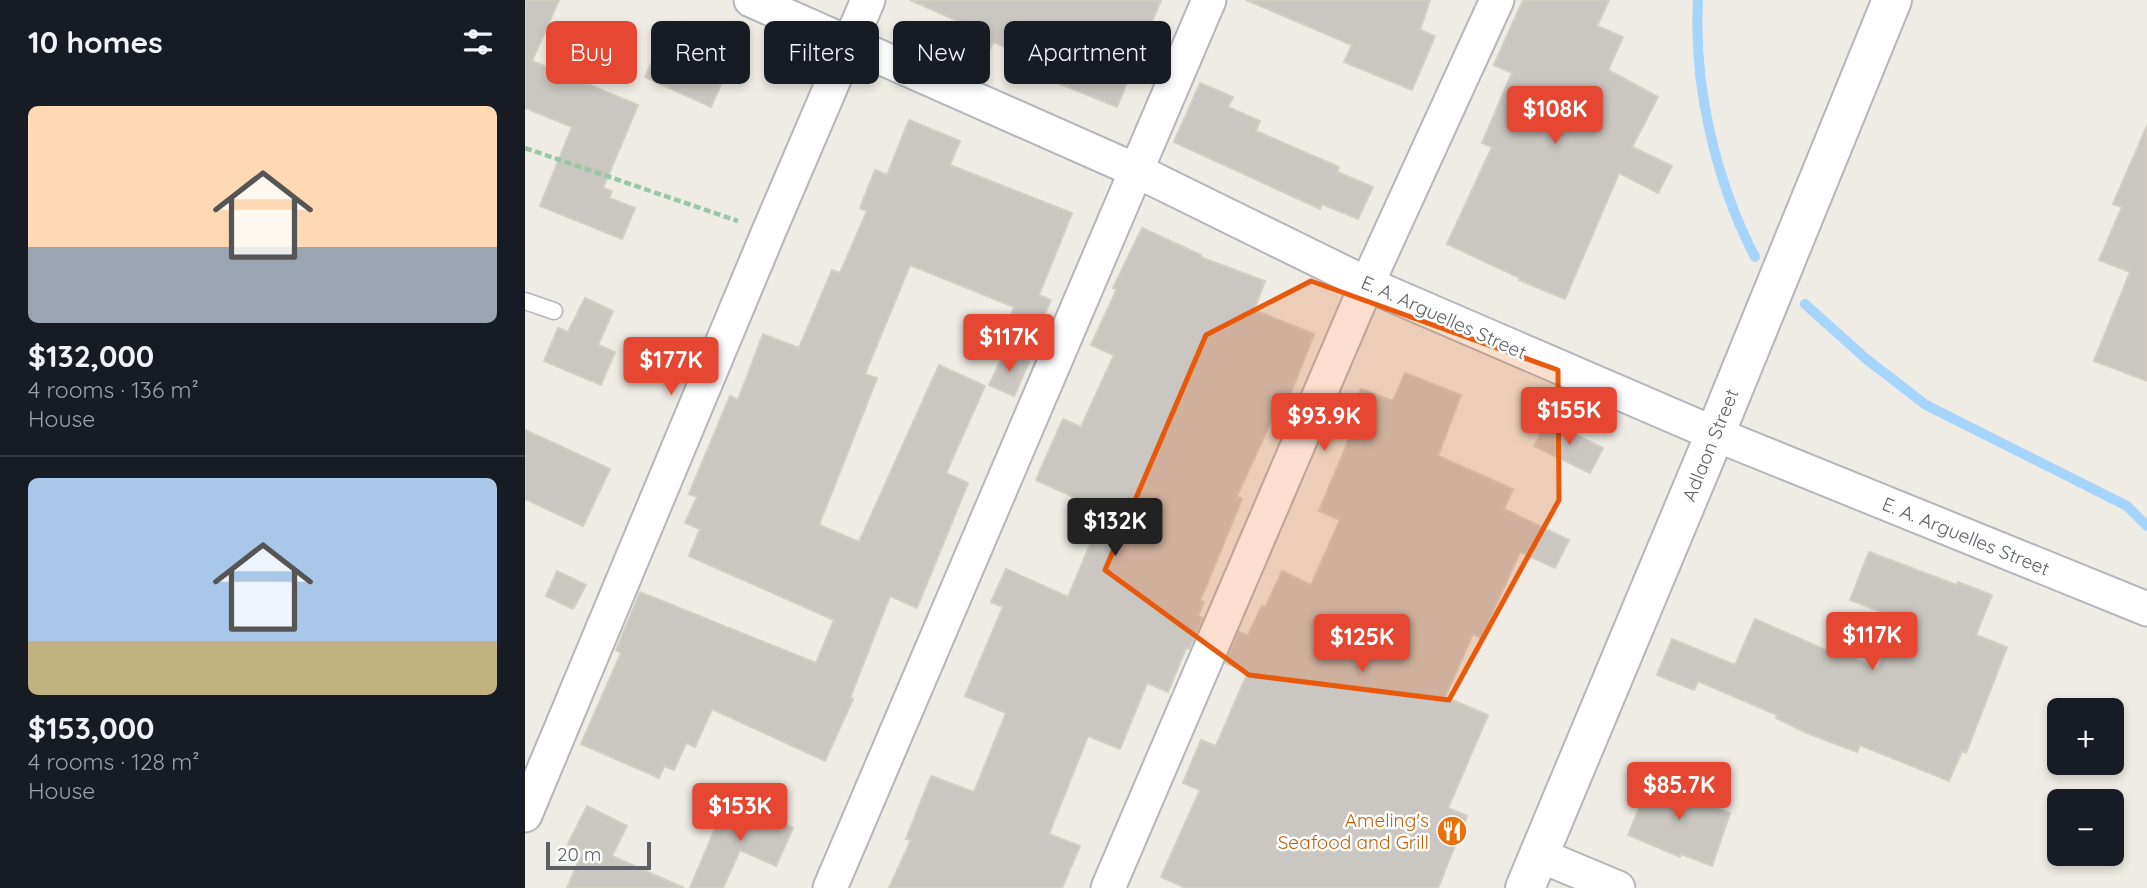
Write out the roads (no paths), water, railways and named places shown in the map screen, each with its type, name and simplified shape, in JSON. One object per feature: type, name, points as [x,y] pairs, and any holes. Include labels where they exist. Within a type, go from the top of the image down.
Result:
[{"type":"street","name":"E. A. Arguelles Street","points":[[751,0],[798,21]]},
{"type":"street","points":[[859,21],[868,0]]},
{"type":"street","points":[[831,888],[1209,0]]},
{"type":"street","points":[[1108,888],[1367,284],[1497,0]]},
{"type":"street","name":"Adlaon Street","points":[[1532,872],[1715,435],[1892,0]]},
{"type":"street","name":"E. A. Arguelles Street","points":[[879,57],[1135,170],[1367,284],[1715,435],[2147,609]]},
{"type":"street","points":[[525,815],[833,84]]},
{"type":"street","points":[[1532,872],[1618,888]]},
{"type":"lane","points":[[525,302],[554,312]]},
{"type":"waterway","points":[[1698,0],[1699,65],[1710,132],[1729,197],[1755,257]]},
{"type":"waterway","points":[[1805,304],[1865,358],[1926,405],[2127,506],[2147,526]]},
{"type":"place","name":"Ameling's Seafood and Grill","points":[[1452,831]]}]
